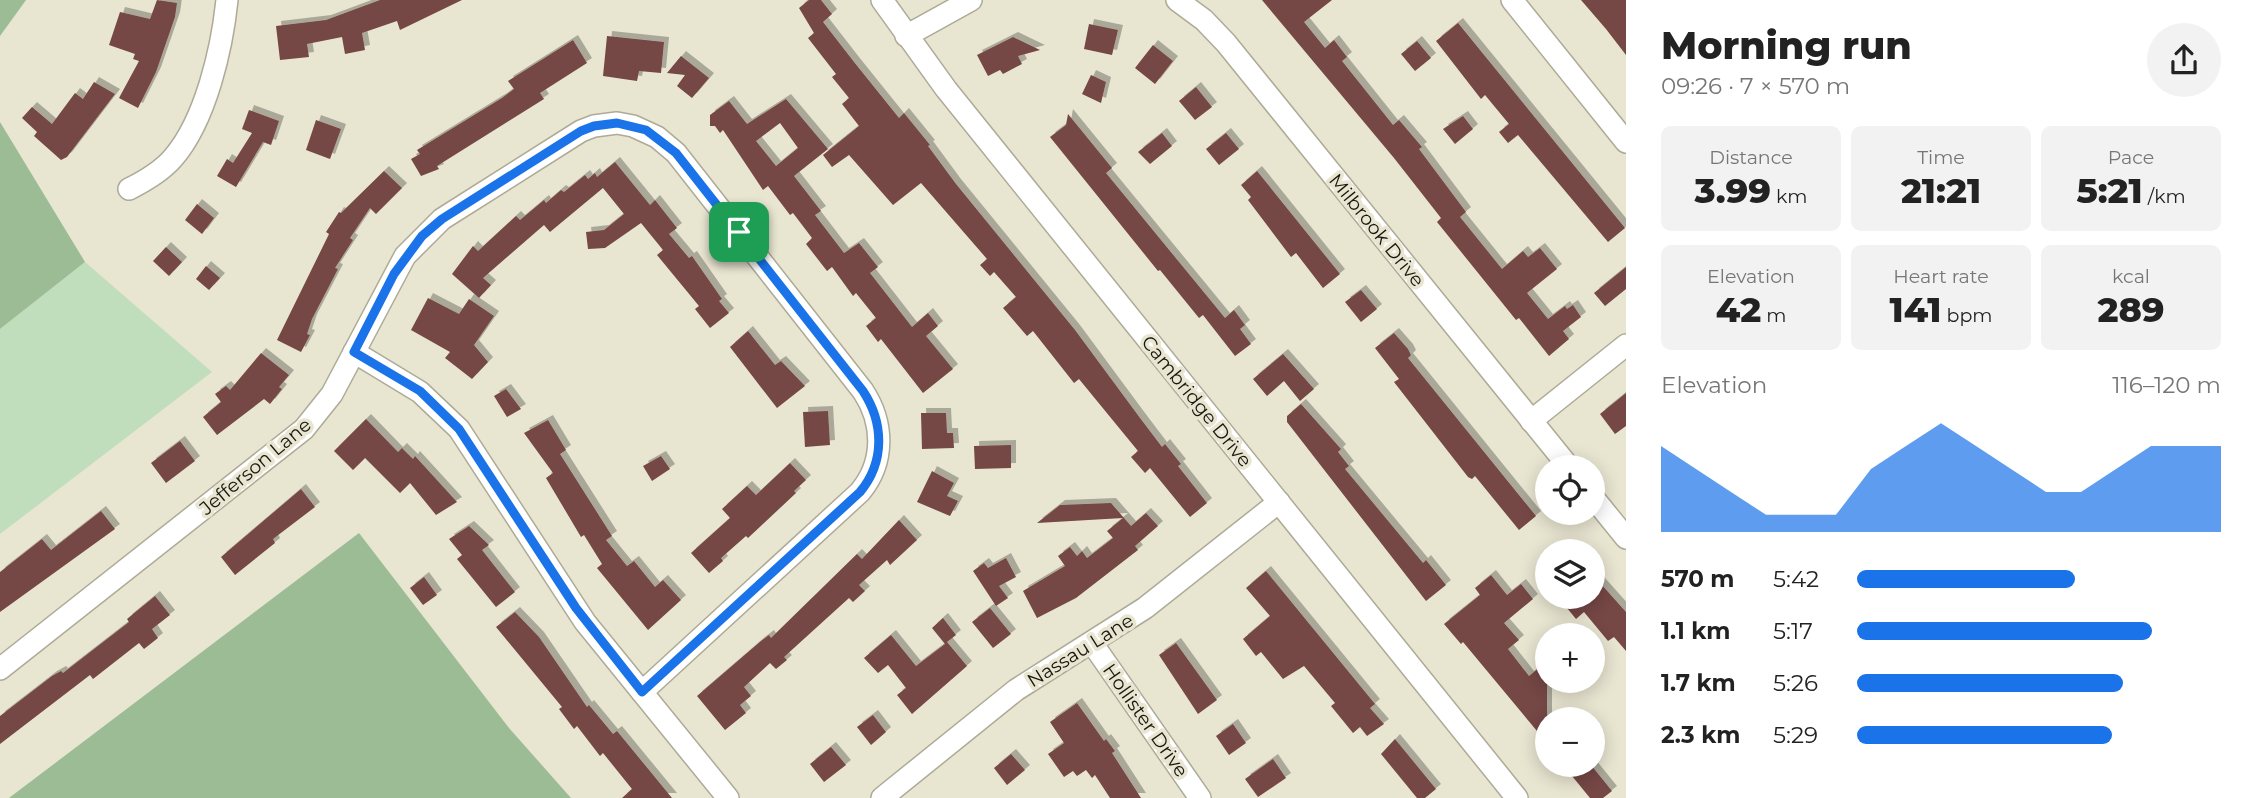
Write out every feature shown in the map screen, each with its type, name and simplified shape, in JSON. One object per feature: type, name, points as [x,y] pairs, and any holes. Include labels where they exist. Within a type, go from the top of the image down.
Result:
[{"type":"street","points":[[129,189],[169,162],[190,131],[219,51],[227,0]]},
{"type":"street","name":"Cambridge Drive","points":[[882,0],[906,36],[1517,798]]},
{"type":"street","points":[[906,36],[971,0]]},
{"type":"street","name":"Milbrook Drive","points":[[1177,0],[1204,20],[1226,43],[1559,455]]},
{"type":"street","points":[[1512,0],[1626,142]]},
{"type":"street","name":"Jefferson Lane","points":[[0,669],[295,438],[326,403],[394,274],[422,236],[442,219],[581,131],[606,124],[633,126],[657,137],[676,153],[863,391],[877,420],[879,449],[872,475],[860,492],[642,692]]},
{"type":"street","points":[[1531,421],[1626,345]]},
{"type":"street","points":[[354,352],[420,391],[459,429],[576,608],[728,798]]},
{"type":"street","name":"Nassau Lane","points":[[882,798],[1016,690],[1145,608],[1279,502]]},
{"type":"street","points":[[1605,512],[1626,538]]},
{"type":"street","name":"Hollister Drive","points":[[1092,643],[1200,798]]},
{"type":"green space","points":[[0,0],[26,0],[0,36]]},
{"type":"green space","points":[[0,122],[85,262],[0,329]]},
{"type":"green space","points":[[85,262],[212,372],[0,534],[0,329]]},
{"type":"green space","points":[[359,533],[509,728],[571,798],[9,798]]},
{"type":"building","points":[[157,0],[177,3],[175,17],[156,72],[138,108],[119,98],[139,61],[133,59],[135,54],[109,45],[120,12],[150,19]]},
{"type":"building","points":[[380,0],[462,0],[400,30],[397,21],[362,33],[365,50],[345,54],[342,37],[307,44],[309,57],[280,60],[276,26],[326,20]]},
{"type":"building","points":[[809,0],[821,0],[832,14],[823,22],[854,62],[899,118],[904,113],[956,184],[1075,330],[1162,447],[1165,444],[1181,464],[1178,466],[1207,503],[1190,517],[1150,468],[1145,473],[1131,457],[1138,451],[1079,379],[1074,383],[1033,331],[1027,336],[1003,308],[1016,297],[994,272],[990,276],[980,265],[987,259],[921,183],[893,205],[849,155],[832,167],[823,155],[859,126],[842,104],[849,98],[832,77],[836,74],[808,38],[814,33],[799,8]]},
{"type":"building","points":[[1262,0],[1332,0],[1304,22],[1325,48],[1334,40],[1347,57],[1342,61],[1393,125],[1399,120],[1422,147],[1419,149],[1466,212],[1460,217],[1502,269],[1523,251],[1528,257],[1540,248],[1557,269],[1527,293],[1548,319],[1565,306],[1567,309],[1573,305],[1581,317],[1563,331],[1569,339],[1549,356],[1519,318],[1516,320],[1437,222],[1441,218],[1394,158]]},
{"type":"building","points":[[1581,0],[1626,0],[1626,55],[1606,29]]},
{"type":"building","points":[[1458,23],[1625,228],[1608,242],[1518,135],[1508,143],[1499,132],[1509,124],[1485,95],[1481,99],[1436,41]]},
{"type":"building","points":[[1089,24],[1118,30],[1112,55],[1084,49]]},
{"type":"building","points":[[607,36],[664,42],[661,73],[639,71],[637,81],[603,76]]},
{"type":"building","points":[[1013,37],[1040,50],[1018,56],[1022,64],[1003,74],[1000,70],[988,76],[977,55]]},
{"type":"building","points":[[573,40],[587,63],[540,93],[544,99],[437,166],[439,169],[421,176],[411,159],[420,154],[417,150],[502,98],[514,89],[508,81]]},
{"type":"building","points":[[1417,41],[1431,58],[1415,71],[1401,54]]},
{"type":"building","points":[[1153,45],[1173,61],[1155,84],[1135,68]]},
{"type":"building","points":[[681,56],[709,78],[692,98],[677,86],[685,75],[667,73]]},
{"type":"building","points":[[1091,75],[1106,82],[1101,103],[1082,94]]},
{"type":"building","points":[[94,82],[115,94],[67,157],[61,160],[34,136],[37,132],[22,118],[32,107],[52,124],[75,93],[83,99]]},
{"type":"building","points":[[1196,87],[1212,107],[1195,120],[1179,101]]},
{"type":"building","points":[[786,99],[828,149],[794,176],[821,211],[815,215],[844,253],[859,243],[878,267],[870,273],[912,327],[928,313],[938,326],[926,336],[953,369],[923,393],[881,339],[878,342],[866,326],[876,318],[856,293],[853,296],[832,267],[827,271],[806,244],[812,238],[768,186],[763,190],[723,130],[720,133],[715,126],[710,126],[710,115],[729,101],[747,124]],"holes":[[[780,123],[798,148],[776,166],[756,141]]]},
{"type":"building","points":[[249,110],[279,121],[271,145],[263,142],[236,187],[217,176],[227,159],[233,163],[252,133],[242,129]]},
{"type":"building","points":[[1068,114],[1112,168],[1106,173],[1225,318],[1234,310],[1245,325],[1240,329],[1251,344],[1235,356],[1203,315],[1199,318],[1160,270],[1158,271],[1050,137],[1066,125]]},
{"type":"building","points":[[1463,116],[1473,129],[1455,144],[1443,129]]},
{"type":"building","points":[[316,120],[341,129],[330,159],[306,150]]},
{"type":"building","points":[[1162,133],[1172,146],[1150,164],[1138,152]]},
{"type":"building","points":[[1226,133],[1239,149],[1219,165],[1206,149]]},
{"type":"building","points":[[615,162],[650,205],[655,200],[677,228],[669,234],[689,258],[692,256],[722,299],[719,301],[729,313],[710,328],[695,309],[699,306],[657,255],[663,250],[641,223],[605,248],[588,249],[586,232],[604,230],[624,214],[603,188],[550,232],[544,225],[483,278],[491,285],[479,298],[452,274],[473,246],[478,251],[516,216],[520,220],[544,200],[546,203],[585,175],[588,179],[595,173],[597,177]]},
{"type":"building","points":[[384,171],[402,188],[376,214],[370,208],[350,238],[353,240],[335,268],[338,269],[312,319],[307,334],[310,335],[301,352],[277,340],[329,234],[326,232],[339,212]]},
{"type":"building","points":[[1257,171],[1340,274],[1323,288],[1296,253],[1291,257],[1248,200],[1251,197],[1241,185]]},
{"type":"building","points":[[197,204],[214,218],[202,234],[185,220]]},
{"type":"building","points":[[166,247],[182,262],[169,276],[153,261]]},
{"type":"building","points":[[206,266],[220,278],[209,290],[196,279]]},
{"type":"building","points":[[1626,267],[1626,289],[1605,306],[1594,293]]},
{"type":"building","points":[[1361,290],[1377,309],[1361,322],[1345,302]]},
{"type":"building","points":[[428,298],[459,314],[469,299],[494,316],[474,345],[488,362],[472,379],[445,358],[450,352],[411,330]]},
{"type":"building","points":[[748,331],[775,365],[781,361],[805,386],[777,408],[730,347]]},
{"type":"building","points":[[1394,333],[1408,349],[1411,355],[1408,358],[1535,517],[1519,530],[1475,476],[1472,479],[1468,477],[1394,382],[1399,379],[1375,348]]},
{"type":"building","points":[[261,353],[289,375],[279,387],[282,389],[270,404],[264,399],[217,435],[203,417],[221,402],[215,394],[226,386],[230,390]]},
{"type":"building","points":[[1283,354],[1314,389],[1300,401],[1284,381],[1267,396],[1253,379]]},
{"type":"building","points":[[506,389],[521,409],[507,417],[494,396]]},
{"type":"building","points":[[1626,393],[1626,426],[1615,434],[1600,414]]},
{"type":"building","points":[[1301,404],[1341,449],[1338,452],[1349,466],[1345,469],[1423,563],[1426,560],[1446,585],[1426,601],[1287,422],[1287,416]]},
{"type":"building","points":[[828,411],[830,445],[805,447],[803,412]]},
{"type":"building","points":[[921,413],[946,413],[947,433],[953,433],[954,448],[922,449]]},
{"type":"building","points":[[366,419],[398,452],[402,448],[413,459],[415,456],[457,502],[436,515],[410,483],[400,493],[365,458],[353,470],[334,451]]},
{"type":"building","points":[[548,420],[566,450],[560,454],[612,536],[606,540],[627,566],[634,561],[655,587],[663,580],[681,600],[648,630],[597,568],[602,564],[584,535],[581,537],[546,478],[553,473],[524,433]]},
{"type":"building","points":[[180,441],[195,461],[166,483],[151,463]]},
{"type":"building","points":[[1011,445],[1011,468],[975,469],[974,446]]},
{"type":"building","points":[[661,456],[670,469],[652,481],[643,466]]},
{"type":"building","points":[[790,463],[806,480],[794,491],[796,493],[748,538],[746,536],[721,558],[723,561],[709,573],[691,553],[730,518],[722,509],[747,486],[756,495]]},
{"type":"building","points":[[932,471],[954,483],[947,496],[958,501],[950,516],[917,502]]},
{"type":"building","points":[[301,489],[315,507],[273,539],[275,543],[235,575],[221,557]]},
{"type":"building","points":[[1111,503],[1131,526],[1146,513],[1158,526],[1135,546],[1138,550],[1076,598],[1037,618],[1023,591],[1065,566],[1058,556],[1070,547],[1077,556],[1082,551],[1087,558],[1113,538],[1107,531],[1123,518],[1037,523],[1060,505]]},
{"type":"building","points":[[101,511],[115,529],[0,612],[0,572],[42,539],[51,550]]},
{"type":"building","points":[[899,520],[917,540],[890,565],[887,560],[859,585],[865,591],[853,602],[849,598],[784,657],[787,660],[776,669],[770,663],[744,687],[751,696],[740,705],[746,713],[725,730],[697,696],[761,641],[769,635],[771,638],[857,554],[862,559]]},
{"type":"building","points":[[469,526],[489,545],[482,550],[515,592],[496,607],[457,559],[462,555],[449,539]]},
{"type":"building","points":[[1006,558],[1016,577],[999,586],[1008,598],[996,606],[973,571],[984,563],[988,568]]},
{"type":"building","points":[[1266,571],[1375,704],[1370,708],[1384,724],[1367,736],[1360,727],[1353,733],[1331,706],[1335,703],[1304,666],[1283,679],[1261,652],[1256,656],[1243,639],[1270,616],[1246,588]]},
{"type":"building","points":[[1491,575],[1507,595],[1521,584],[1533,599],[1504,623],[1519,640],[1508,649],[1529,676],[1535,671],[1535,693],[1547,693],[1547,707],[1535,707],[1535,729],[1463,642],[1461,644],[1444,624],[1480,595],[1475,588]]},
{"type":"building","points":[[424,577],[437,595],[423,605],[410,588]]},
{"type":"building","points":[[1605,589],[1626,612],[1626,651],[1614,637],[1608,641],[1605,637],[1605,623],[1593,623],[1584,612],[1576,619],[1568,609],[1605,609]]},
{"type":"building","points":[[155,596],[170,615],[152,629],[158,638],[144,649],[139,643],[93,679],[90,675],[0,744],[0,716],[52,676],[61,671],[63,673],[129,622],[127,619]]},
{"type":"building","points":[[990,608],[1011,634],[993,648],[972,622]]},
{"type":"building","points":[[515,612],[539,637],[587,707],[589,705],[613,734],[617,731],[672,798],[622,798],[632,789],[603,753],[600,756],[577,726],[574,729],[559,709],[562,707],[496,627]]},
{"type":"building","points":[[943,618],[956,635],[947,642],[967,666],[912,714],[897,695],[906,688],[888,665],[878,673],[864,658],[891,635],[916,666],[945,644],[932,628]]},
{"type":"building","points":[[1176,643],[1217,700],[1198,714],[1159,655]]},
{"type":"building","points":[[1077,703],[1104,741],[1106,739],[1115,751],[1112,753],[1141,798],[1110,798],[1095,775],[1092,778],[1086,770],[1077,776],[1073,771],[1064,777],[1048,754],[1064,743],[1050,722]]},
{"type":"building","points":[[873,715],[886,732],[871,745],[857,727]]},
{"type":"building","points":[[1233,724],[1246,743],[1229,755],[1216,736]]},
{"type":"building","points":[[1395,739],[1436,789],[1425,798],[1417,798],[1381,754]]},
{"type":"building","points":[[831,747],[846,765],[824,782],[810,764]]},
{"type":"building","points":[[1011,754],[1025,770],[1007,785],[994,768]]},
{"type":"building","points":[[1273,759],[1286,778],[1258,797],[1245,779]]},
{"type":"building","points":[[1573,777],[1601,777],[1612,791],[1603,798],[1590,798]]},
{"type":"route","points":[[617,123],[633,126],[646,130],[667,144],[739,232],[868,398],[877,420],[878,456],[872,475],[860,492],[642,692],[585,622],[459,429],[420,391],[354,352],[405,256],[432,226],[581,131],[594,126],[617,123]]}]
